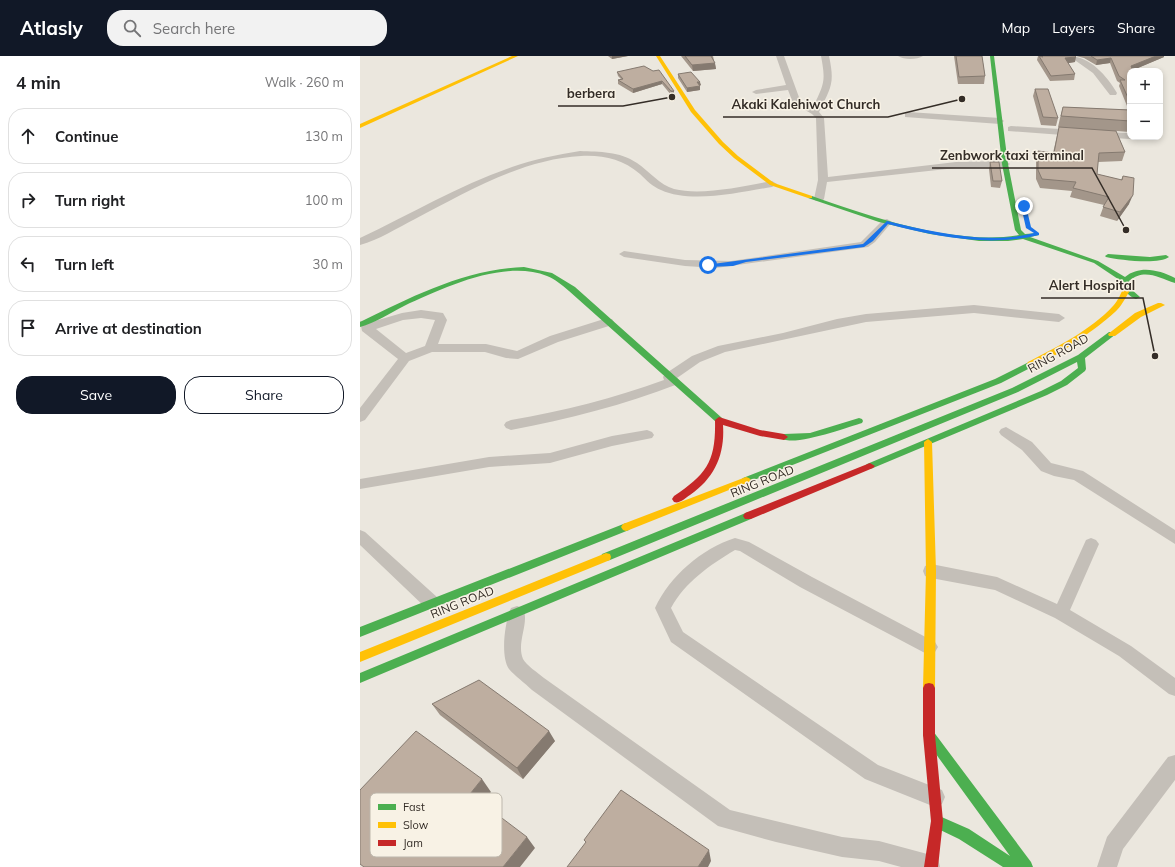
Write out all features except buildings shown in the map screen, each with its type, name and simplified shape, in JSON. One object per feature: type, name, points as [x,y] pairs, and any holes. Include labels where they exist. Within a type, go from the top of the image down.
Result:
[{"type":"main road","points":[[360,126],[516,56]]},
{"type":"main road","points":[[658,56],[671,79],[704,127],[720,144],[756,174],[772,184],[887,222],[917,230],[957,237],[978,238],[1024,237],[1037,234]]},
{"type":"main road","points":[[992,56],[1005,164],[1014,216],[1018,230],[1024,237],[1096,262],[1125,280],[1127,290]]},
{"type":"main road","points":[[1029,228],[1037,234],[1070,243]]},
{"type":"main road","points":[[1125,280],[1128,276],[1142,272],[1166,258],[1175,250]]},
{"type":"main road","points":[[1166,258],[1150,259],[1105,255],[1142,272],[1165,275],[1175,281]]},
{"type":"main road","points":[[363,326],[457,282],[480,274],[526,270],[544,272],[560,280],[719,420],[770,435],[803,437],[832,430],[868,417]]},
{"type":"main road","name":"RING ROAD","points":[[360,632],[626,529],[998,381],[1046,357],[1073,340],[1104,318],[1116,307],[1127,290],[1141,300],[1165,304],[1138,315],[1081,357],[1015,390],[360,656]]},
{"type":"main road","points":[[1042,348],[1049,344],[1073,340]]},
{"type":"main road","points":[[360,678],[1055,388],[1082,369],[1081,357]]},
{"type":"main road","points":[[626,529],[686,494],[698,485],[713,468],[719,456],[721,438],[719,420]]},
{"type":"main road","points":[[928,442],[931,571],[929,735],[937,821],[934,866]]},
{"type":"main road","points":[[929,735],[1026,867]]},
{"type":"main road","points":[[937,821],[964,834],[1015,867]]},
{"type":"street","points":[[780,56],[796,101],[815,112],[820,118],[823,180],[820,199]]},
{"type":"street","points":[[815,112],[828,85],[830,76],[825,56]]},
{"type":"street","points":[[902,56],[919,56]]},
{"type":"street","points":[[1073,56],[1098,71],[1106,80],[1113,93]]},
{"type":"street","points":[[756,92],[792,87]]},
{"type":"street","points":[[908,115],[1000,121]]},
{"type":"street","points":[[1011,129],[1127,136]]},
{"type":"street","points":[[360,242],[390,229],[486,180],[522,166],[580,154],[613,155],[628,161],[666,189],[684,194],[730,191],[772,184]]},
{"type":"street","points":[[823,180],[949,166],[1005,164]]},
{"type":"street","points":[[624,254],[708,265],[733,264],[864,245],[871,240],[887,222]]},
{"type":"street","points":[[511,425],[582,411],[637,395],[672,379],[696,359],[722,349],[783,337],[837,323],[866,318],[974,309],[1059,318]]},
{"type":"street","points":[[363,326],[414,315],[432,314],[439,316],[441,320],[430,348]]},
{"type":"street","points":[[360,417],[405,358],[430,348],[486,348],[506,354],[518,355],[554,339],[608,322]]},
{"type":"street","points":[[363,326],[405,358]]},
{"type":"street","points":[[1006,432],[1027,446],[1046,467],[1054,471],[1078,475],[1175,538]]},
{"type":"street","points":[[360,484],[489,462],[550,458],[612,442],[647,435]]},
{"type":"street","points":[[360,536],[432,603]]},
{"type":"street","points":[[929,647],[806,582],[744,546],[735,544],[729,546],[695,568],[670,592],[663,608],[677,637],[760,696],[872,772],[935,797]]},
{"type":"street","points":[[1061,613],[1091,544]]},
{"type":"street","points":[[931,571],[997,584],[1061,613],[1125,651],[1175,688]]},
{"type":"street","points":[[518,613],[512,641],[516,663],[538,684],[725,819],[842,847],[879,851],[934,866]]},
{"type":"street","points":[[1107,867],[1114,844],[1175,764]]},
{"type":"traffic: fast","points":[[992,56],[1005,164],[1018,230],[1024,237],[1032,241],[1096,262],[1125,280]]},
{"type":"traffic: fast","points":[[810,197],[905,227],[954,236],[979,239],[1008,239],[1037,234]]},
{"type":"traffic: fast","points":[[1108,256],[1150,259],[1166,257]]},
{"type":"traffic: fast","points":[[360,325],[426,294],[476,275],[501,270],[524,269],[550,274],[572,289],[719,420]]},
{"type":"traffic: fast","points":[[1136,297],[1128,290],[1125,280],[1136,273],[1156,273],[1175,281]]},
{"type":"traffic: fast","points":[[606,557],[1015,390],[1081,357],[1112,334]]},
{"type":"traffic: fast","points":[[870,466],[1044,393],[1064,383],[1082,369],[1081,357]]},
{"type":"traffic: fast","points":[[746,480],[998,381],[1031,364]]},
{"type":"traffic: fast","points":[[784,437],[810,436],[859,421]]},
{"type":"traffic: fast","points":[[360,678],[748,516]]},
{"type":"traffic: fast","points":[[360,632],[626,527]]},
{"type":"traffic: fast","points":[[929,735],[1026,867]]},
{"type":"traffic: fast","points":[[937,821],[964,834],[1015,867]]},
{"type":"traffic: slow","points":[[360,126],[516,56]]},
{"type":"traffic: slow","points":[[658,56],[693,111],[721,143],[736,157],[772,184],[810,197]]},
{"type":"traffic: slow","points":[[1031,364],[1088,331],[1116,307],[1127,289]]},
{"type":"traffic: slow","points":[[1112,334],[1138,315],[1161,305]]},
{"type":"traffic: slow","points":[[928,442],[931,571],[929,688]]},
{"type":"traffic: slow","points":[[626,527],[746,480]]},
{"type":"traffic: slow","points":[[360,657],[606,557]]},
{"type":"traffic: jam","points":[[677,499],[698,483],[712,467],[718,446],[719,420],[760,433],[784,437]]},
{"type":"traffic: jam","points":[[748,516],[870,466]]},
{"type":"traffic: jam","points":[[929,688],[929,735],[937,821],[931,867]]},
{"type":"place","name":"berbera","points":[[672,97]]},
{"type":"place","name":"Akaki Kalehiwot Church","points":[[962,99]]},
{"type":"place","name":"Zenbwork taxi terminal","points":[[1126,230]]},
{"type":"place","name":"Alert Hospital","points":[[1155,356]]},
{"type":"route","points":[[708,265],[733,264],[864,245],[871,240],[887,222],[917,230],[957,237],[1000,238],[1024,237],[1037,234],[1029,228],[1025,216],[1024,206]]}]
